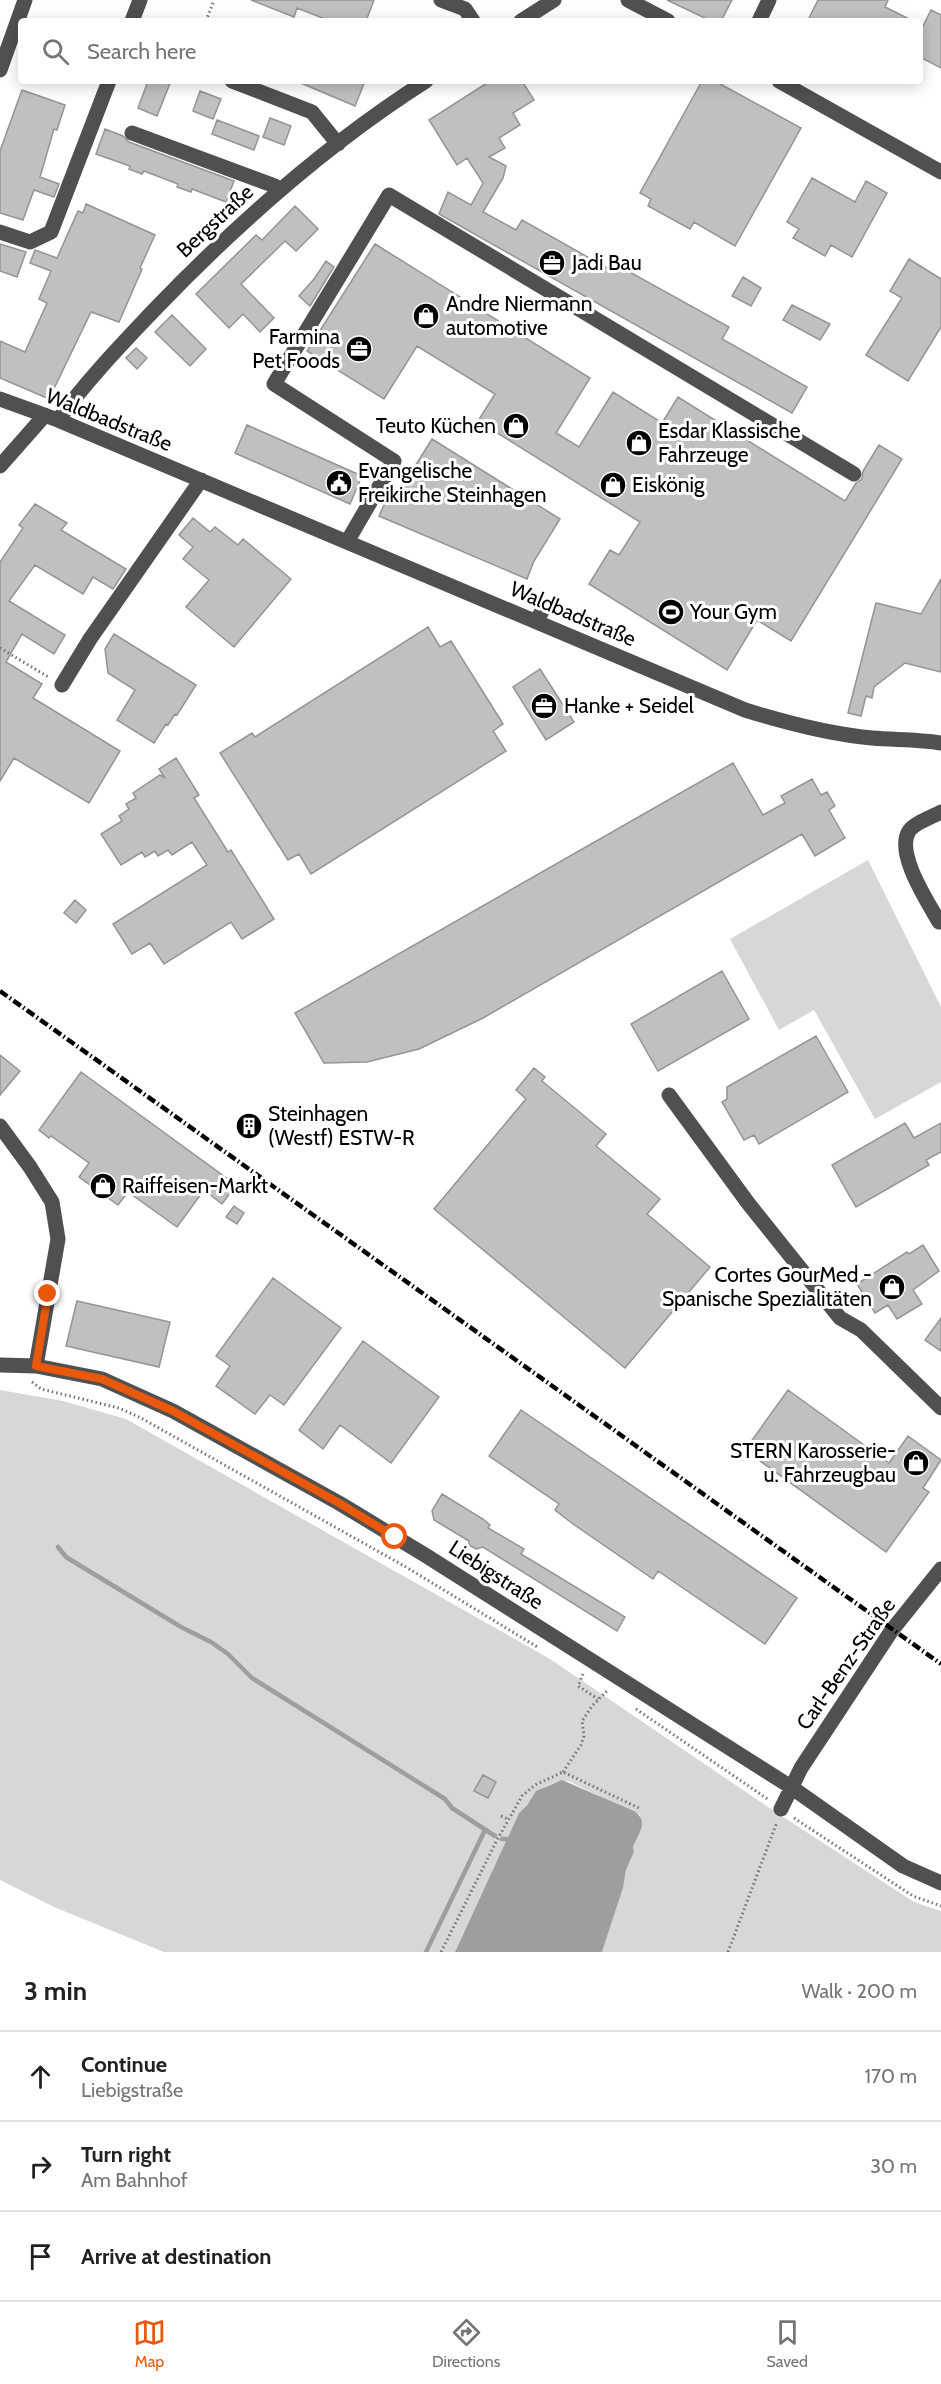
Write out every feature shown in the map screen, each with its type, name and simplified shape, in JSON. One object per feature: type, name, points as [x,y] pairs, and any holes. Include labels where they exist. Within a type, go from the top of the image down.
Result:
[{"type":"street","points":[[19,18],[25,0]]},
{"type":"street","points":[[133,18],[140,0]]},
{"type":"street","points":[[441,0],[465,9],[471,18]]},
{"type":"street","points":[[526,18],[554,0]]},
{"type":"street","points":[[628,0],[662,18]]},
{"type":"street","points":[[760,18],[769,0]]},
{"type":"street","points":[[0,70],[18,20]]},
{"type":"street","points":[[0,232],[30,242],[51,232],[108,84]]},
{"type":"street","points":[[240,84],[312,112],[338,144]]},
{"type":"street","name":"Bergstraße","points":[[0,466],[51,418],[204,258],[279,190],[422,84]]},
{"type":"street","points":[[784,84],[941,172]]},
{"type":"street","points":[[132,133],[275,186],[279,190]]},
{"type":"street","points":[[347,542],[394,461],[274,384],[389,195],[854,474]]},
{"type":"street","name":"Waldbadstraße","points":[[0,399],[201,480],[745,710],[805,728],[872,738],[927,740],[941,743]]},
{"type":"street","points":[[62,685],[90,639],[201,480]]},
{"type":"street","points":[[536,621],[546,605]]},
{"type":"street","points":[[939,922],[918,884],[905,850],[910,829],[941,812]]},
{"type":"street","points":[[669,1095],[747,1203],[840,1318],[861,1330],[941,1408]]},
{"type":"street","points":[[0,1126],[52,1202],[58,1239],[36,1366]]},
{"type":"street","name":"Liebigstraße","points":[[4,1365],[36,1366],[102,1379],[173,1411],[339,1503],[791,1787],[903,1866],[941,1883]]},
{"type":"street","name":"Carl-Benz-Straße","points":[[781,1809],[801,1768],[892,1630],[941,1569]]},
{"type":"path","points":[[207,18],[214,0]]},
{"type":"path","points":[[0,648],[62,685]]},
{"type":"path","points":[[4,1365],[41,1389],[119,1408],[141,1418],[406,1567],[544,1650]]},
{"type":"path","points":[[591,1679],[583,1674],[578,1686],[598,1700]]},
{"type":"path","points":[[441,1952],[522,1796],[536,1785],[563,1772],[581,1745],[584,1736],[582,1720],[608,1690],[600,1684]]},
{"type":"path","points":[[627,1703],[913,1896],[941,1906]]},
{"type":"path","points":[[563,1772],[641,1809]]},
{"type":"path","points":[[728,1952],[781,1809]]},
{"type":"path","points":[[501,1816],[508,1820]]},
{"type":"shaded area","points":[[868,860],[941,1007],[941,1082],[875,1119],[814,1010],[779,1030],[730,939]]},
{"type":"shaded area","points":[[0,1390],[63,1401],[126,1419],[550,1659],[768,1807],[914,1902],[941,1911],[941,1952],[602,1952],[623,1888],[626,1870],[634,1852],[633,1847],[641,1830],[640,1815],[568,1781],[545,1787],[519,1813],[455,1952],[164,1952],[54,1907],[0,1880]]},
{"type":"shaded area","points":[[562,1780],[634,1811],[641,1819],[641,1828],[633,1847],[634,1852],[626,1870],[623,1888],[602,1952],[455,1952],[519,1813],[536,1791]]},
{"type":"building","points":[[251,0],[374,0],[367,18],[322,18],[297,8],[294,17]]},
{"type":"building","points":[[667,0],[732,0],[723,18],[705,18]]},
{"type":"building","points":[[818,0],[888,0],[885,7],[907,18],[809,18]]},
{"type":"building","points":[[931,10],[941,15],[941,68],[923,59],[923,26]]},
{"type":"building","points":[[147,84],[170,84],[157,116],[138,108]]},
{"type":"building","points":[[303,84],[364,84],[355,106]]},
{"type":"building","points":[[485,84],[524,84],[534,100],[513,113],[520,125],[499,138],[505,148],[489,157],[506,166],[503,178],[483,212],[516,230],[522,220],[616,273],[619,266],[729,327],[722,339],[807,387],[792,413],[439,214],[448,192],[471,205],[483,183],[467,158],[457,165],[429,120]]},
{"type":"building","points":[[700,84],[720,84],[801,128],[735,246],[694,222],[690,229],[648,206],[651,199],[640,193]]},
{"type":"building","points":[[22,90],[65,105],[57,130],[54,129],[40,177],[59,184],[54,197],[34,190],[23,220],[0,213],[0,151]]},
{"type":"building","points":[[200,91],[221,99],[213,119],[193,111]]},
{"type":"building","points":[[270,118],[291,126],[284,145],[263,137]]},
{"type":"building","points":[[217,120],[259,136],[254,150],[212,134]]},
{"type":"building","points":[[105,129],[123,136],[129,142],[234,181],[226,202],[192,189],[191,192],[177,187],[178,184],[144,171],[142,174],[129,169],[130,166],[96,154]]},
{"type":"building","points":[[812,178],[855,202],[866,181],[887,193],[852,257],[831,245],[825,256],[793,238],[799,229],[787,222]]},
{"type":"building","points":[[86,204],[155,235],[119,322],[91,312],[49,399],[0,378],[0,341],[25,352],[47,303],[39,299],[51,271],[30,263],[35,250],[57,258],[78,211],[83,213]]},
{"type":"building","points":[[295,206],[318,229],[296,251],[285,241],[241,284],[274,318],[260,332],[243,314],[229,328],[196,294],[256,235],[262,240]]},
{"type":"building","points":[[0,244],[26,252],[17,277],[0,271]]},
{"type":"building","points":[[375,244],[590,378],[556,433],[579,447],[613,392],[662,423],[678,397],[845,501],[856,483],[862,479],[863,471],[879,445],[902,459],[791,641],[757,620],[727,670],[589,584],[610,550],[619,555],[640,522],[478,421],[495,394],[417,346],[384,399],[307,351]]},
{"type":"building","points":[[909,259],[941,279],[941,327],[908,381],[866,355],[902,298],[890,291]]},
{"type":"building","points":[[326,261],[334,267],[310,306],[299,296]]},
{"type":"building","points":[[743,277],[761,288],[751,306],[732,296]]},
{"type":"building","points":[[792,305],[830,324],[820,340],[783,320]]},
{"type":"building","points":[[172,315],[206,349],[190,366],[155,332]]},
{"type":"building","points":[[136,348],[147,358],[137,369],[126,358]]},
{"type":"building","points":[[247,425],[362,476],[350,504],[235,453]]},
{"type":"building","points":[[432,439],[560,519],[534,561],[527,579],[379,516],[387,498],[393,501]]},
{"type":"building","points":[[35,504],[67,523],[61,530],[126,569],[113,589],[93,577],[83,594],[35,565],[9,601],[65,635],[54,654],[22,634],[6,662],[42,684],[33,698],[120,751],[89,803],[14,758],[0,781],[0,562],[23,528],[19,525]]},
{"type":"building","points":[[193,518],[210,532],[215,527],[238,545],[243,539],[291,579],[234,647],[186,607],[209,580],[183,559],[193,547],[179,535]]},
{"type":"building","points":[[941,579],[941,672],[905,663],[874,687],[872,698],[866,696],[861,716],[848,713],[876,603],[921,614]]},
{"type":"building","points":[[428,627],[440,647],[451,641],[503,724],[493,731],[506,751],[311,874],[299,854],[288,860],[220,753],[252,733],[255,737]]},
{"type":"building","points":[[114,634],[196,685],[177,715],[175,714],[168,725],[166,724],[154,743],[117,720],[135,690],[108,673],[105,649]]},
{"type":"building","points":[[540,669],[574,722],[546,740],[513,687]]},
{"type":"building","points":[[176,758],[199,795],[194,798],[228,852],[231,850],[274,919],[242,939],[231,922],[164,964],[150,943],[132,954],[113,924],[207,865],[192,842],[172,855],[168,850],[158,856],[155,851],[145,857],[142,852],[121,865],[101,834],[122,821],[119,816],[129,809],[126,804],[136,798],[133,793],[160,775],[165,778],[159,769]]},
{"type":"building","points":[[733,763],[763,815],[785,803],[781,796],[812,779],[821,795],[827,792],[835,806],[829,810],[845,838],[815,856],[802,834],[483,1018],[419,1049],[367,1062],[324,1063],[295,1013]]},
{"type":"building","points":[[75,900],[86,910],[76,923],[64,913]]},
{"type":"building","points":[[722,971],[749,1019],[658,1071],[631,1024]]},
{"type":"building","points":[[816,1036],[848,1092],[759,1144],[754,1135],[744,1140],[722,1102],[727,1099],[727,1087]]},
{"type":"building","points":[[0,1055],[20,1071],[0,1095]]},
{"type":"building","points":[[534,1068],[545,1077],[542,1081],[606,1134],[596,1146],[660,1199],[647,1214],[710,1267],[625,1368],[434,1209],[526,1099],[516,1090]]},
{"type":"building","points":[[81,1072],[236,1185],[222,1204],[204,1190],[177,1227],[128,1192],[118,1205],[79,1177],[89,1163],[39,1130]]},
{"type":"building","points":[[905,1123],[914,1138],[941,1123],[941,1152],[926,1160],[929,1165],[856,1207],[832,1165]]},
{"type":"building","points":[[234,1206],[244,1213],[237,1224],[226,1217]]},
{"type":"building","points":[[923,1245],[939,1271],[913,1290],[922,1304],[897,1319],[888,1305],[875,1313],[857,1284],[907,1252],[909,1254]]},
{"type":"building","points":[[273,1278],[341,1328],[284,1405],[270,1395],[255,1414],[216,1386],[230,1366],[216,1356]]},
{"type":"building","points":[[77,1301],[170,1322],[159,1367],[66,1346]]},
{"type":"building","points":[[941,1318],[941,1351],[925,1340]]},
{"type":"building","points":[[363,1341],[439,1397],[391,1463],[340,1425],[323,1449],[299,1430]]},
{"type":"building","points":[[788,1390],[889,1463],[908,1436],[941,1460],[923,1488],[929,1492],[886,1552],[745,1450]]},
{"type":"building","points":[[521,1410],[797,1598],[765,1644],[658,1571],[653,1579],[573,1524],[555,1510],[559,1504],[489,1456]]},
{"type":"building","points":[[442,1494],[483,1519],[490,1525],[488,1528],[524,1549],[521,1554],[625,1617],[617,1631],[483,1547],[476,1549],[469,1545],[469,1541],[434,1520],[432,1511]]},
{"type":"building","points":[[483,1775],[496,1782],[488,1798],[474,1791]]},
{"type":"waterway","points":[[58,1547],[66,1557],[181,1627],[211,1642],[228,1654],[252,1678],[445,1799],[452,1808],[495,1836]]},
{"type":"waterway","points":[[426,1952],[485,1830]]},
{"type":"railway","points":[[0,991],[941,1664]]},
{"type":"place","name":"Jadi Bau","points":[[552,263]]},
{"type":"place","name":"Andre Niermann automotive","points":[[426,316]]},
{"type":"place","name":"Farmina Pet Foods","points":[[359,349]]},
{"type":"place","name":"Teuto Küchen","points":[[516,426]]},
{"type":"place","name":"Esdar Klassische Fahrzeuge","points":[[639,443]]},
{"type":"place","name":"Evangelische Freikirche Steinhagen","points":[[339,483]]},
{"type":"place","name":"Eiskönig","points":[[613,485]]},
{"type":"place","name":"Your Gym","points":[[671,612]]},
{"type":"place","name":"Hanke + Seidel","points":[[544,706]]},
{"type":"place","name":"Steinhagen (Westf) ESTW-R","points":[[249,1126]]},
{"type":"place","name":"Raiffeisen-Markt","points":[[103,1186]]},
{"type":"place","name":"Cortes GourMed - Spanische Spezialitäten","points":[[892,1287]]},
{"type":"place","name":"STERN Karosserie- u. Fahrzeugbau","points":[[916,1463]]},
{"type":"route","points":[[48,1294],[36,1366],[102,1379],[173,1411],[339,1503],[395,1537]]}]
